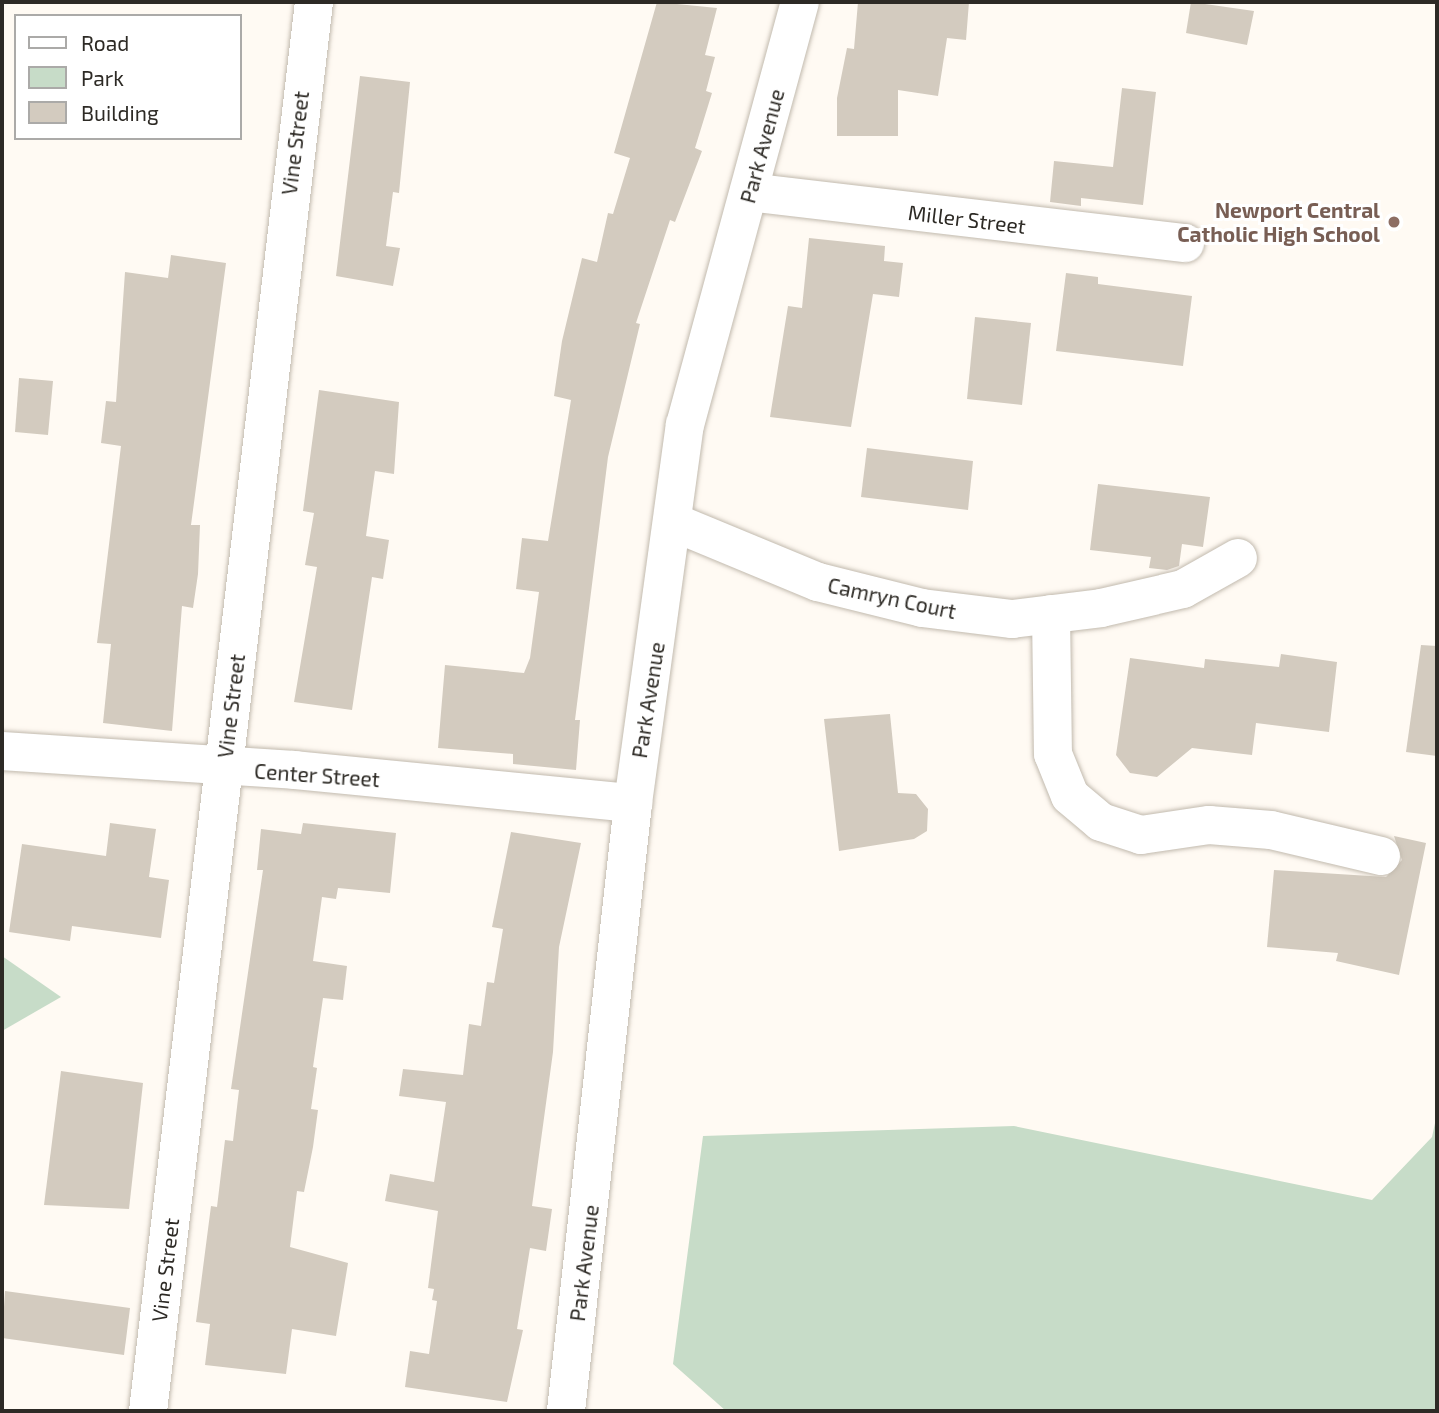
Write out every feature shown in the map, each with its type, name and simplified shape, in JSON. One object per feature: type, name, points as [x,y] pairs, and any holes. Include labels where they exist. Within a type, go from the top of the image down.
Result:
[{"type":"street","name":"Vine Street","points":[[148,1411],[314,2]]},
{"type":"street","name":"Park Avenue","points":[[566,1411],[633,803],[685,425],[800,2]]},
{"type":"street","name":"Miller Street","points":[[749,192],[1185,243]]},
{"type":"street","name":"Camryn Court","points":[[673,522],[818,582],[922,608],[1012,619],[1183,589],[1238,558]]},
{"type":"street","points":[[1051,614],[1053,754],[1070,796],[1101,822],[1141,835],[1209,825],[1271,830],[1381,856]]},
{"type":"street","name":"Center Street","points":[[2,751],[223,769],[294,770],[633,803]]},
{"type":"green space","points":[[2,956],[61,997],[2,1031]]},
{"type":"green space","points":[[1437,1114],[1437,1411],[726,1411],[673,1364],[703,1136],[1014,1126],[1372,1200],[1432,1137]]},
{"type":"building","points":[[657,2],[717,8],[705,55],[715,57],[706,91],[712,93],[695,148],[702,151],[675,222],[670,220],[636,323],[640,324],[608,457],[575,720],[580,720],[576,770],[513,764],[513,754],[438,748],[445,665],[524,673],[530,658],[539,592],[516,589],[522,538],[548,541],[571,400],[554,396],[562,341],[582,258],[597,262],[608,213],[613,214],[630,158],[614,153]]},
{"type":"building","points":[[858,2],[969,2],[966,40],[947,38],[938,96],[898,90],[898,136],[837,136],[837,98],[847,48],[854,49]]},
{"type":"building","points":[[1191,2],[1254,11],[1247,45],[1186,33]]},
{"type":"building","points":[[360,76],[410,82],[399,193],[393,192],[386,246],[400,248],[393,286],[336,276]]},
{"type":"building","points":[[1122,88],[1156,92],[1143,205],[1081,198],[1081,206],[1050,202],[1054,161],[1113,167]]},
{"type":"building","points":[[809,238],[885,246],[884,261],[903,263],[899,297],[873,294],[851,427],[770,417],[788,306],[802,308]]},
{"type":"building","points":[[171,255],[226,263],[191,525],[200,525],[198,574],[193,608],[182,606],[172,731],[103,723],[111,644],[97,643],[121,446],[101,443],[106,401],[116,402],[125,272],[168,278]]},
{"type":"building","points":[[1066,273],[1098,277],[1098,284],[1192,296],[1183,366],[1056,351]]},
{"type":"building","points":[[975,317],[1031,323],[1022,405],[967,399]]},
{"type":"building","points":[[19,378],[53,381],[48,435],[15,432]]},
{"type":"building","points":[[319,390],[399,402],[394,474],[375,471],[366,536],[389,540],[383,579],[372,577],[352,710],[294,702],[317,567],[305,565],[314,513],[303,511]]},
{"type":"building","points":[[867,448],[973,461],[968,510],[861,497]]},
{"type":"building","points":[[1098,484],[1210,497],[1203,547],[1182,544],[1179,566],[1167,570],[1149,568],[1151,557],[1090,550]]},
{"type":"building","points":[[1421,645],[1437,646],[1437,756],[1406,752]]},
{"type":"building","points":[[1281,654],[1337,662],[1329,732],[1256,723],[1252,755],[1192,748],[1157,777],[1130,773],[1116,755],[1130,658],[1204,668],[1205,659],[1279,667]]},
{"type":"building","points":[[890,714],[898,793],[916,794],[928,809],[927,831],[914,839],[839,851],[824,719]]},
{"type":"building","points":[[110,823],[156,829],[149,877],[169,880],[161,938],[72,926],[70,941],[9,932],[22,844],[106,856]]},
{"type":"building","points":[[303,823],[396,833],[390,893],[338,888],[336,899],[322,897],[313,961],[347,966],[343,1000],[323,998],[313,1067],[317,1068],[311,1109],[318,1110],[304,1192],[297,1191],[290,1247],[348,1263],[336,1336],[292,1329],[286,1374],[205,1365],[210,1324],[196,1322],[211,1206],[217,1207],[225,1140],[233,1141],[239,1090],[231,1089],[263,870],[257,870],[261,829],[301,834]]},
{"type":"building","points":[[511,832],[581,843],[559,947],[553,1052],[532,1206],[552,1209],[546,1251],[530,1248],[517,1329],[523,1330],[507,1402],[405,1387],[410,1351],[429,1354],[437,1301],[432,1300],[434,1289],[428,1288],[438,1211],[385,1201],[390,1174],[434,1182],[446,1102],[399,1096],[403,1069],[463,1075],[469,1024],[481,1026],[487,982],[494,983],[503,929],[492,927]]},
{"type":"building","points":[[1394,836],[1426,843],[1399,975],[1336,961],[1338,953],[1267,947],[1274,870],[1386,877],[1402,860]]},
{"type":"building","points":[[61,1071],[143,1083],[129,1209],[44,1205]]},
{"type":"building","points":[[5,1291],[130,1308],[124,1355],[2,1338]]},
{"type":"place","name":"Newport Central Catholic High School","points":[[1394,222]]}]
